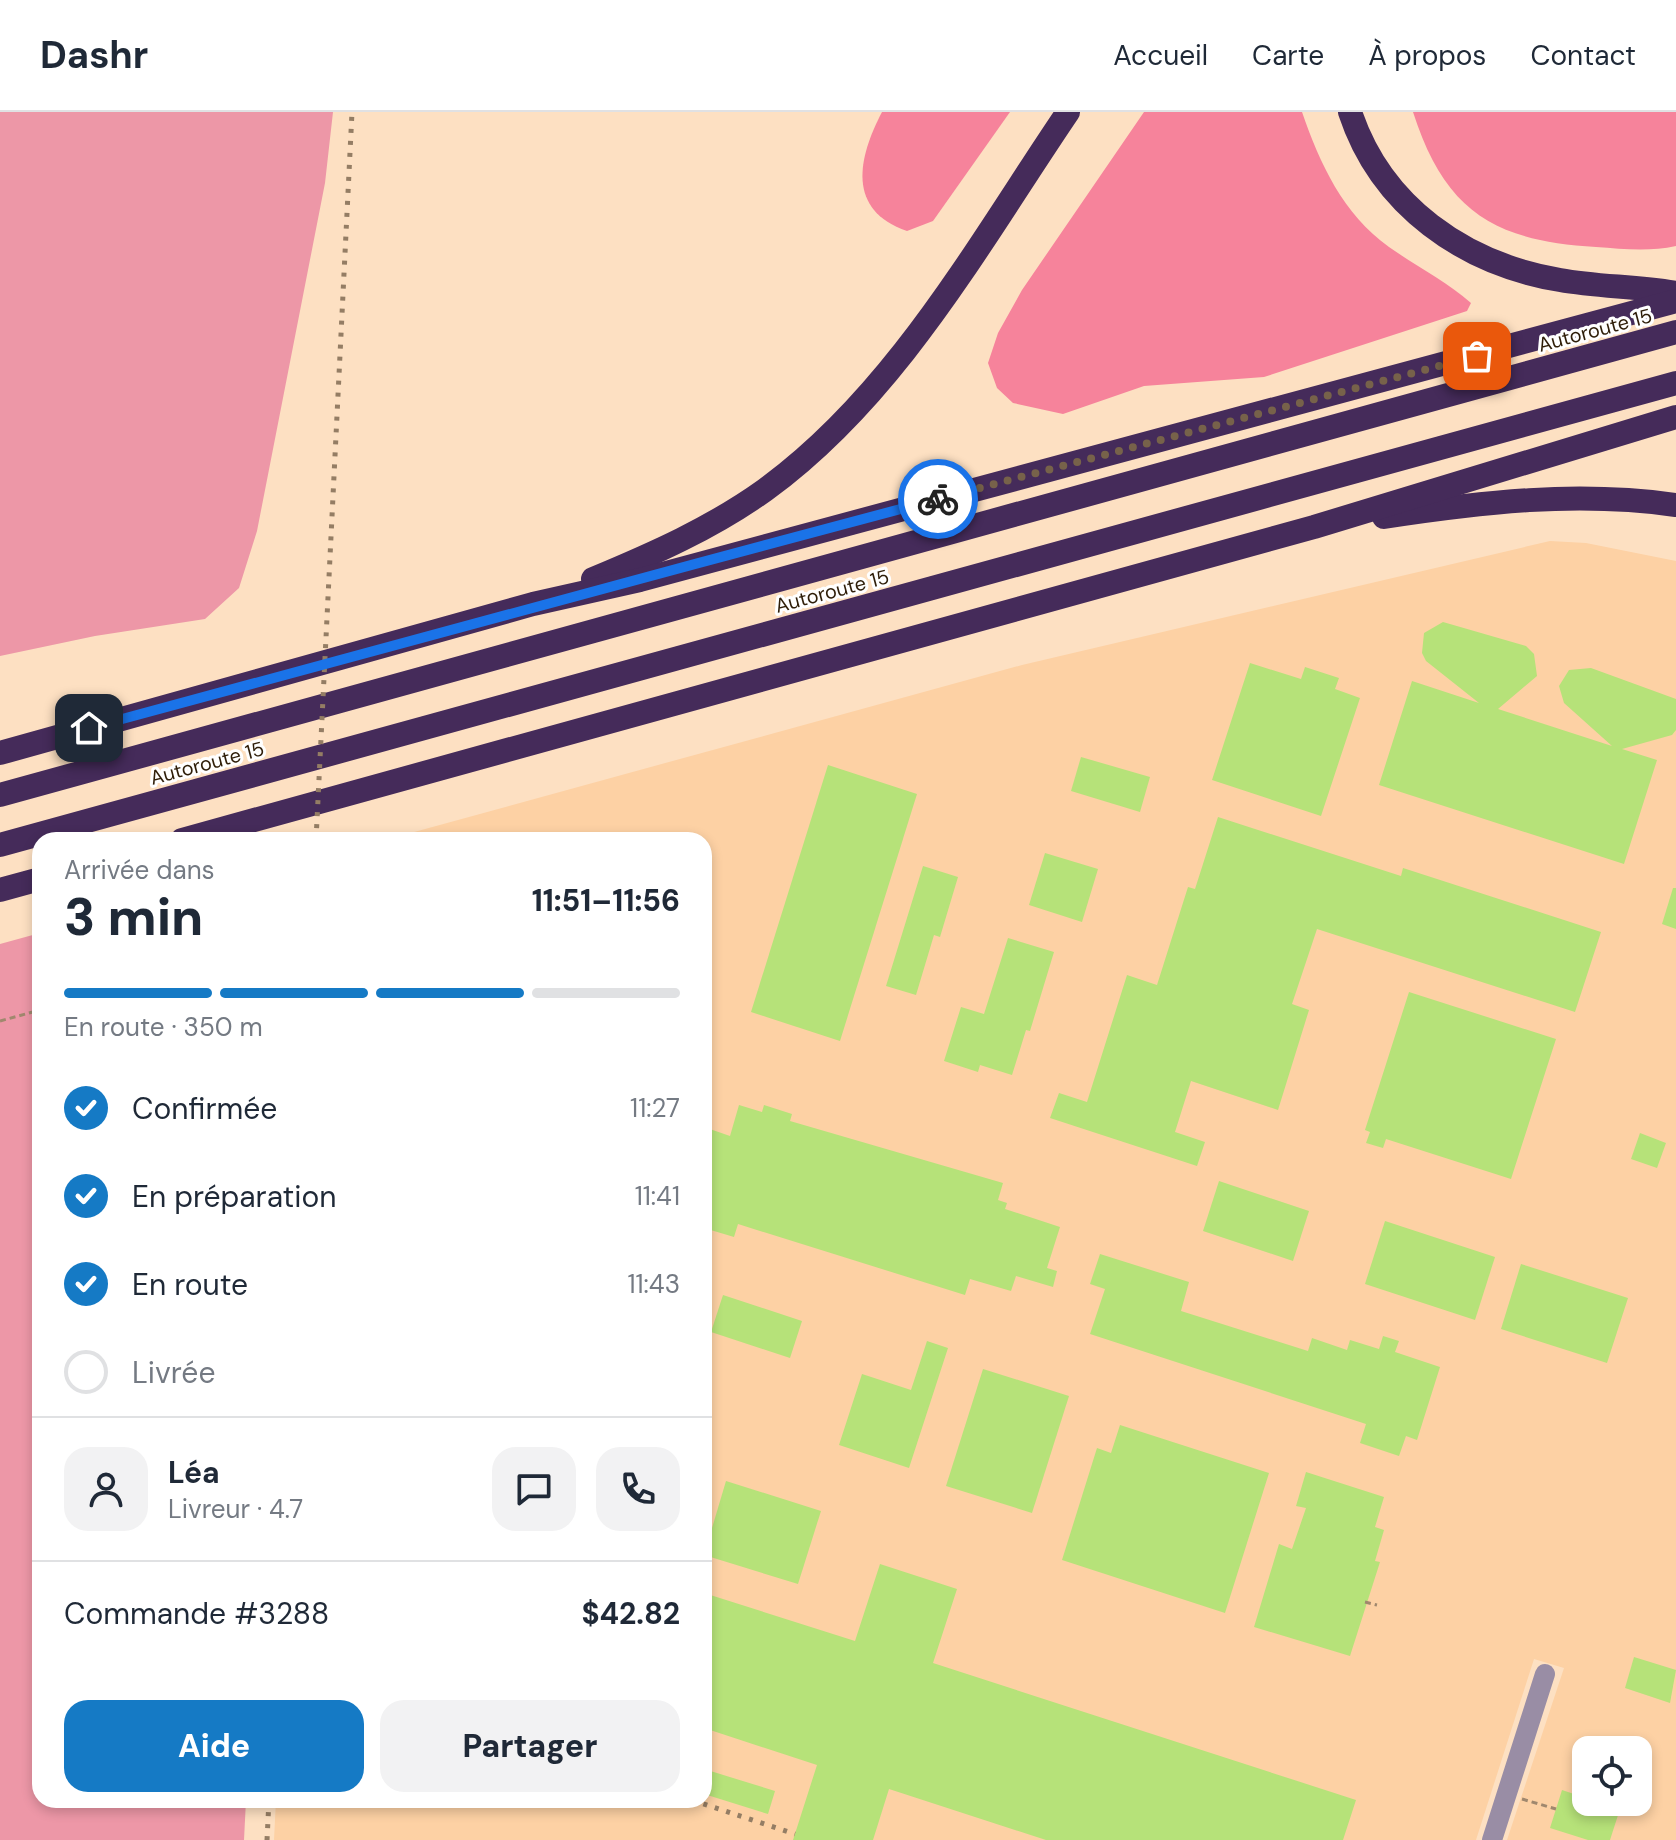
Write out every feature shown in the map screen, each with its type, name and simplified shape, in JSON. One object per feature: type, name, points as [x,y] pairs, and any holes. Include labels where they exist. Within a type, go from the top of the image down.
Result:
[{"type":"highway","points":[[533,604],[704,529],[765,490],[821,444],[873,389],[925,322],[1068,112]]},
{"type":"highway","points":[[1350,112],[1368,154],[1392,189],[1432,228],[1465,249],[1503,266],[1541,277],[1676,293]]},
{"type":"highway","points":[[0,753],[533,604],[640,580],[1676,301]]},
{"type":"highway","name":"Autoroute 15","points":[[0,795],[1676,332]]},
{"type":"highway","name":"Autoroute 15","points":[[47,832],[1676,383]]},
{"type":"highway","points":[[211,832],[1314,527],[1676,417]]},
{"type":"highway","points":[[1314,527],[1522,499],[1596,498],[1676,505]]},
{"type":"highway","name":"Autoroute 15","points":[[0,845],[32,836]]},
{"type":"highway","points":[[0,890],[32,881]]},
{"type":"street","points":[[1492,1840],[1545,1674]]},
{"type":"path","points":[[0,1021],[32,1012]]},
{"type":"path","points":[[1365,1602],[1377,1605]]},
{"type":"path","points":[[1507,1794],[1556,1809]]},
{"type":"shaded area","points":[[0,112],[333,112],[325,183],[257,531],[239,588],[205,619],[95,636],[0,656]]},
{"type":"shaded area","points":[[882,112],[1010,112],[933,221],[907,231],[887,222],[874,210],[866,196],[863,164]]},
{"type":"shaded area","points":[[1144,112],[1302,112],[1325,169],[1359,219],[1389,247],[1471,303],[1467,311],[1264,377],[1144,386],[1063,414],[1013,403],[997,388],[988,363],[998,333],[1022,290]]},
{"type":"shaded area","points":[[1413,112],[1676,112],[1676,246],[1636,250],[1560,244],[1502,228],[1479,215],[1458,197],[1426,146]]},
{"type":"shaded area","points":[[1550,541],[1586,543],[1676,561],[1676,1840],[1507,1840],[1564,1668],[1534,1659],[1476,1840],[274,1840],[276,1808],[712,1808],[712,832],[414,832],[1022,665]]},
{"type":"shaded area","points":[[32,935],[32,1808],[246,1808],[244,1840],[0,1840],[0,944]]},
{"type":"building","points":[[1443,622],[1526,646],[1534,654],[1537,676],[1498,709],[1612,746],[1564,703],[1559,686],[1569,670],[1591,668],[1676,699],[1676,730],[1672,735],[1622,749],[1657,760],[1624,864],[1379,785],[1412,681],[1479,703],[1426,661],[1422,653],[1424,633]]},
{"type":"building","points":[[1250,663],[1301,679],[1305,667],[1339,678],[1335,689],[1360,698],[1321,816],[1212,780]]},
{"type":"building","points":[[1081,757],[1150,777],[1140,812],[1071,791]]},
{"type":"building","points":[[828,765],[917,794],[840,1041],[751,1012]]},
{"type":"building","points":[[1218,817],[1401,876],[1403,868],[1601,932],[1575,1012],[1317,929],[1292,1004],[1309,1010],[1278,1110],[1191,1081],[1175,1132],[1205,1142],[1197,1166],[1050,1118],[1059,1093],[1087,1102],[1127,975],[1157,985],[1188,887],[1195,889]]},
{"type":"building","points":[[1045,853],[1098,869],[1082,922],[1029,905]]},
{"type":"building","points":[[923,866],[958,877],[940,937],[934,935],[916,995],[886,986]]},
{"type":"building","points":[[1673,888],[1676,888],[1676,929],[1662,924]]},
{"type":"building","points":[[1008,938],[1054,952],[1030,1031],[1026,1030],[1012,1075],[980,1065],[978,1072],[944,1061],[961,1007],[984,1014]]},
{"type":"building","points":[[1409,992],[1556,1039],[1511,1179],[1386,1139],[1383,1148],[1366,1143],[1370,1132],[1365,1130]]},
{"type":"building","points":[[739,1105],[762,1112],[764,1105],[792,1114],[790,1121],[1003,1183],[998,1200],[1007,1203],[1005,1209],[1060,1227],[1047,1268],[1057,1271],[1053,1287],[1016,1276],[1011,1291],[970,1279],[965,1295],[738,1224],[734,1237],[712,1230],[712,1130],[730,1136]]},
{"type":"building","points":[[1640,1133],[1666,1143],[1657,1168],[1631,1159]]},
{"type":"building","points":[[1219,1181],[1309,1211],[1293,1261],[1203,1231]]},
{"type":"building","points":[[1385,1221],[1495,1257],[1475,1320],[1365,1284]]},
{"type":"building","points":[[1100,1254],[1189,1282],[1181,1311],[1308,1351],[1312,1338],[1347,1350],[1350,1340],[1379,1349],[1383,1336],[1399,1341],[1395,1352],[1440,1367],[1417,1440],[1406,1436],[1399,1456],[1360,1443],[1366,1424],[1090,1334],[1105,1289],[1090,1284]]},
{"type":"building","points":[[1521,1264],[1628,1298],[1607,1363],[1501,1329]]},
{"type":"building","points":[[723,1295],[802,1321],[790,1358],[712,1332]]},
{"type":"building","points":[[927,1341],[948,1348],[909,1468],[839,1445],[862,1374],[911,1390]]},
{"type":"building","points":[[983,1369],[1069,1396],[1032,1513],[946,1486]]},
{"type":"building","points":[[1120,1425],[1269,1473],[1225,1613],[1062,1560],[1097,1448],[1111,1453]]},
{"type":"building","points":[[1306,1472],[1384,1497],[1375,1527],[1384,1530],[1375,1561],[1380,1562],[1350,1656],[1254,1627],[1279,1544],[1292,1549],[1306,1508],[1296,1506]]},
{"type":"building","points":[[726,1481],[821,1511],[798,1584],[712,1557],[712,1528]]},
{"type":"building","points":[[880,1564],[957,1589],[933,1663],[1356,1800],[1343,1840],[1046,1840],[889,1789],[873,1840],[793,1840],[817,1765],[712,1731],[712,1596],[855,1641]]},
{"type":"building","points":[[1634,1657],[1676,1670],[1670,1703],[1625,1688]]},
{"type":"building","points":[[712,1771],[775,1791],[768,1814],[712,1796]]},
{"type":"building","points":[[1562,1790],[1572,1793],[1572,1816],[1618,1816],[1610,1840],[1588,1840],[1550,1828]]},
{"type":"railway","points":[[316,832],[352,112]]},
{"type":"railway","points":[[712,1807],[795,1834]]},
{"type":"railway","points":[[267,1840],[269,1808]]},
{"type":"way so far","points":[[938,499],[1477,356]]},
{"type":"route","points":[[89,728],[533,604],[640,580],[938,499]]}]
